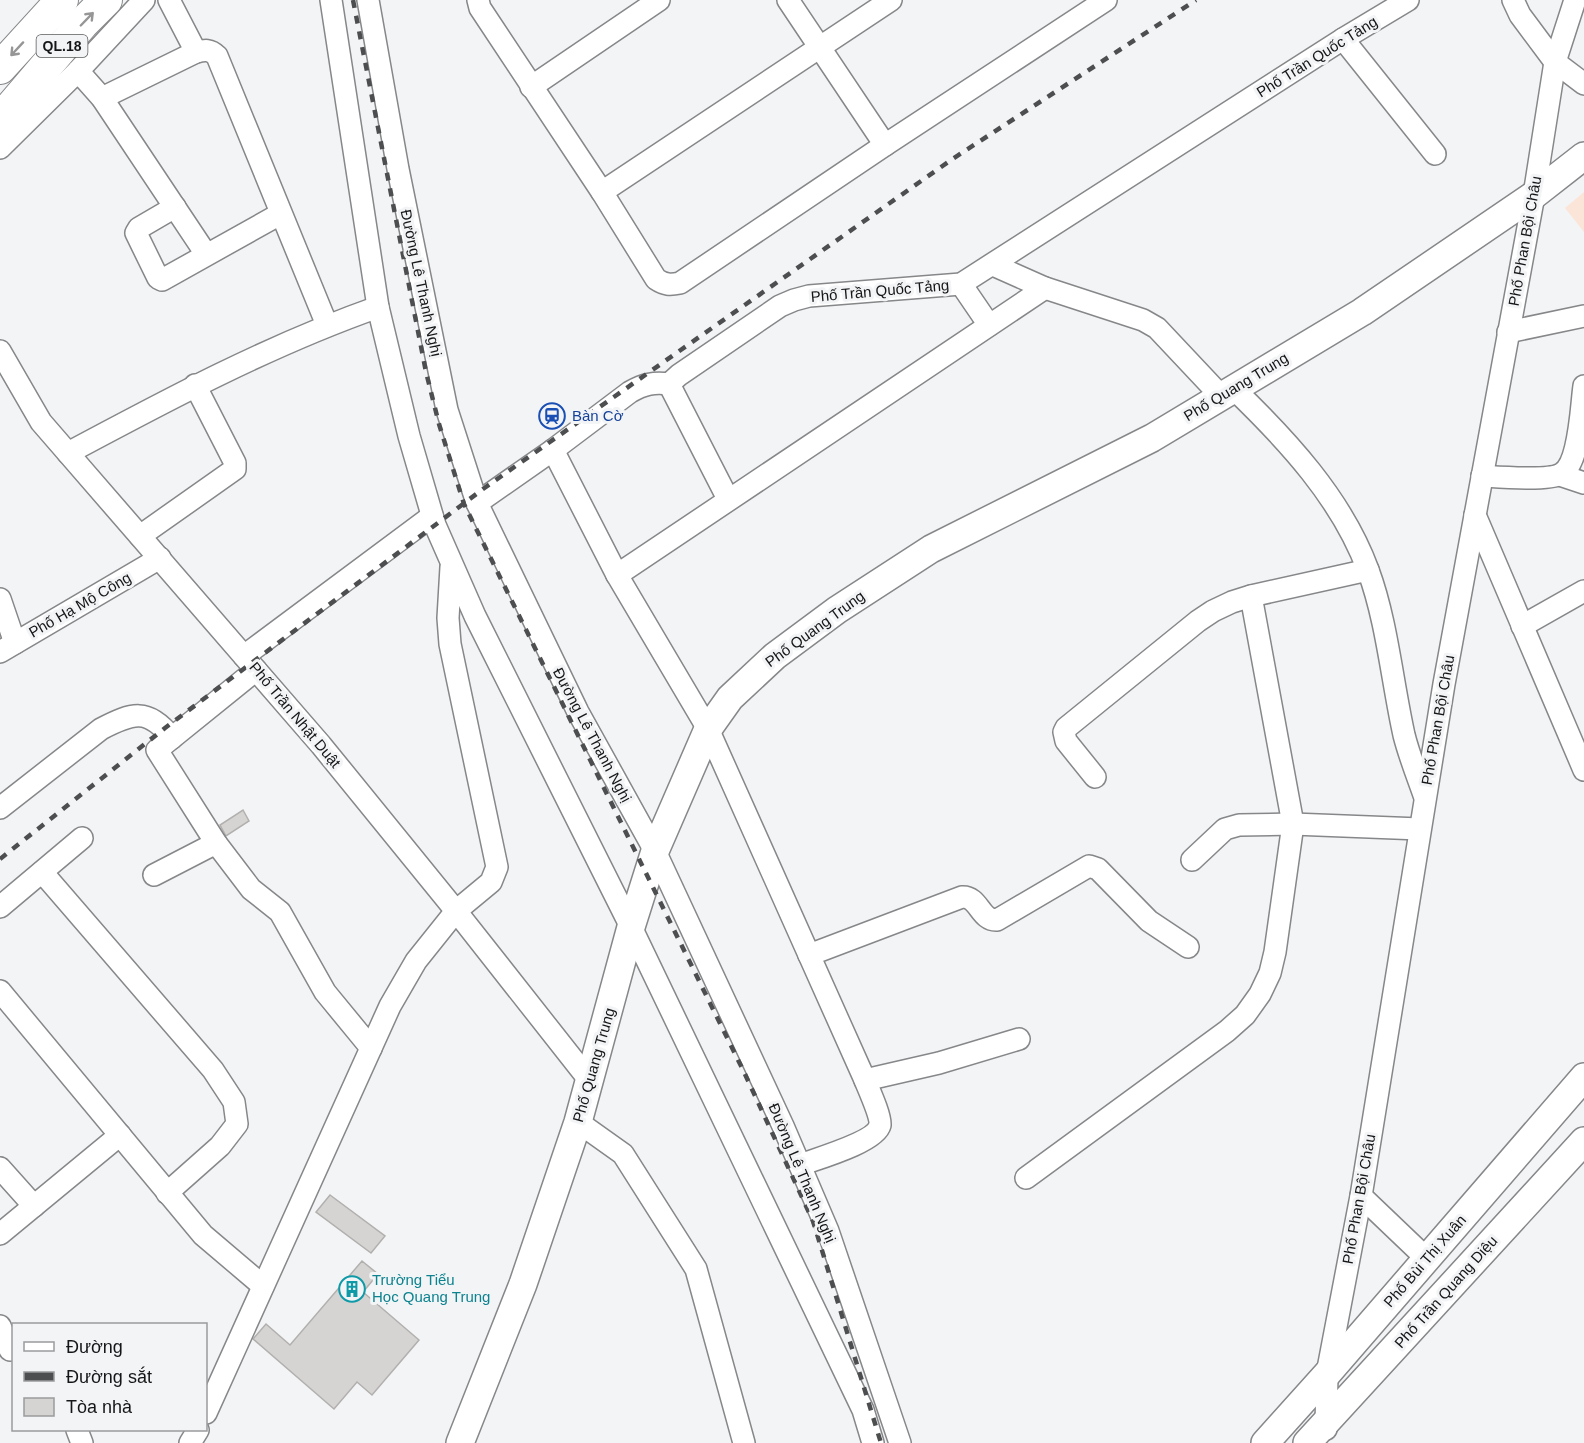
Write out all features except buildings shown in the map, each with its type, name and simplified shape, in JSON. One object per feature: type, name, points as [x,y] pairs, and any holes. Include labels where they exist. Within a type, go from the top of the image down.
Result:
[{"type":"highway","name":"QL.18","points":[[0,68],[62,0]]},
{"type":"highway","name":"QL.18","points":[[0,120],[82,24],[106,0]]},
{"type":"main road","name":"Phố Quang Trung","points":[[460,1443],[523,1284],[578,1122],[631,927],[655,851],[708,729],[730,698],[775,656],[837,610],[931,549],[1152,438],[1329,332],[1534,195],[1584,156]]},
{"type":"main road","name":"Phố Bùi Thị Xuân","points":[[1264,1443],[1583,1081]]},
{"type":"main road","name":"Phố Trần Quang Diệu","points":[[1307,1443],[1326,1431],[1584,1141]]},
{"type":"street","points":[[0,148],[78,71],[144,0]]},
{"type":"street","points":[[331,0],[378,307],[408,436],[432,516],[474,616],[631,927],[863,1410],[873,1443]]},
{"type":"street","name":"Đường Lê Thanh Nghị","points":[[368,0],[398,170],[447,410],[477,503],[578,712],[655,851],[800,1165],[828,1231],[900,1443]]},
{"type":"street","points":[[478,0],[480,8],[602,192],[656,279],[662,284],[671,285],[680,283],[1106,0]]},
{"type":"street","points":[[531,87],[659,0]]},
{"type":"street","points":[[788,0],[885,145]]},
{"type":"street","points":[[602,192],[891,0]]},
{"type":"street","name":"Phố Trần Quốc Tảng","points":[[477,503],[630,392],[649,384],[669,384],[780,306],[809,296],[961,284],[1343,39],[1408,0]]},
{"type":"street","points":[[1513,0],[1520,15],[1555,62],[1584,84]]},
{"type":"street","name":"Phố Phan Bội Châu","points":[[1326,1431],[1327,1374],[1361,1196],[1425,799],[1534,195],[1555,62],[1575,0]]},
{"type":"street","points":[[174,2],[196,52]]},
{"type":"street","points":[[1343,39],[1435,154]]},
{"type":"street","points":[[102,98],[196,52],[208,50],[217,56],[327,325]]},
{"type":"street","points":[[78,71],[102,98],[206,254]]},
{"type":"street","points":[[175,207],[137,230],[136,233],[158,278],[164,280],[206,254],[280,214]]},
{"type":"street","points":[[993,265],[1045,288],[1143,320],[1157,328],[1281,438],[1326,491],[1347,523],[1368,570],[1382,626],[1404,736],[1425,799]]},
{"type":"street","points":[[961,284],[989,325]]},
{"type":"street","points":[[617,575],[1045,288]]},
{"type":"street","points":[[68,453],[195,385],[327,325],[378,307]]},
{"type":"street","points":[[1508,332],[1584,316]]},
{"type":"street","name":"Phố Trần Nhật Duật","points":[[0,351],[41,422],[321,745],[590,1081]]},
{"type":"street","points":[[669,384],[728,499]]},
{"type":"street","points":[[140,536],[235,469],[235,463],[195,385]]},
{"type":"street","points":[[1560,475],[1570,465],[1581,439],[1584,386]]},
{"type":"street","points":[[553,450],[617,575],[708,729],[865,1080],[880,1121],[878,1130],[868,1139],[800,1165]]},
{"type":"street","points":[[1482,476],[1560,475],[1584,483]]},
{"type":"street","points":[[1475,515],[1584,770]]},
{"type":"street","points":[[371,1048],[325,992],[280,912],[251,889],[216,843],[157,750],[250,663],[432,516]]},
{"type":"street","name":"Phố Hạ Mộ Công","points":[[7,648],[160,558]]},
{"type":"street","points":[[207,1411],[401,986],[416,961],[456,911],[491,882],[497,867],[450,644],[448,618],[452,564]]},
{"type":"street","points":[[1095,777],[1066,741],[1064,732],[1066,728],[1198,621],[1232,602],[1251,596],[1368,570]]},
{"type":"street","points":[[1522,626],[1584,591]]},
{"type":"street","points":[[1026,1178],[1227,1031],[1245,1015],[1260,994],[1270,974],[1293,824],[1251,596]]},
{"type":"street","points":[[0,599],[7,648]]},
{"type":"street","points":[[0,808],[101,729],[117,721],[130,716],[145,716],[156,720],[172,738]]},
{"type":"street","points":[[1192,860],[1225,829],[1239,825],[1293,824],[1420,829]]},
{"type":"street","points":[[0,907],[82,838]]},
{"type":"street","points":[[154,875],[216,843]]},
{"type":"street","points":[[809,955],[962,897],[972,899],[986,917],[997,920],[1089,866],[1098,869],[1149,921],[1188,947]]},
{"type":"street","points":[[42,872],[213,1070],[234,1102],[237,1124],[220,1146],[168,1192]]},
{"type":"street","points":[[2,997],[203,1235],[263,1286]]},
{"type":"street","points":[[865,1080],[939,1064],[1019,1039]]},
{"type":"street","points":[[578,1122],[623,1154],[696,1269],[744,1443]]},
{"type":"street","points":[[0,1234],[120,1135]]},
{"type":"street","points":[[0,1168],[34,1206]]},
{"type":"street","points":[[1361,1196],[1427,1259]]},
{"type":"street","points":[[0,1326],[10,1350]]},
{"type":"shaded area","points":[[1584,192],[1584,232],[1565,208]]},
{"type":"railway","points":[[353,0],[426,372],[439,424],[464,504],[744,1072],[813,1221],[881,1443]]},
{"type":"railway","points":[[0,859],[165,728],[483,489],[951,160],[1196,0]]},
{"type":"place","name":"Bàn Cờ","points":[[552,416]]},
{"type":"place","name":"Trường Tiểu Học Quang Trung","points":[[352,1289]]}]
